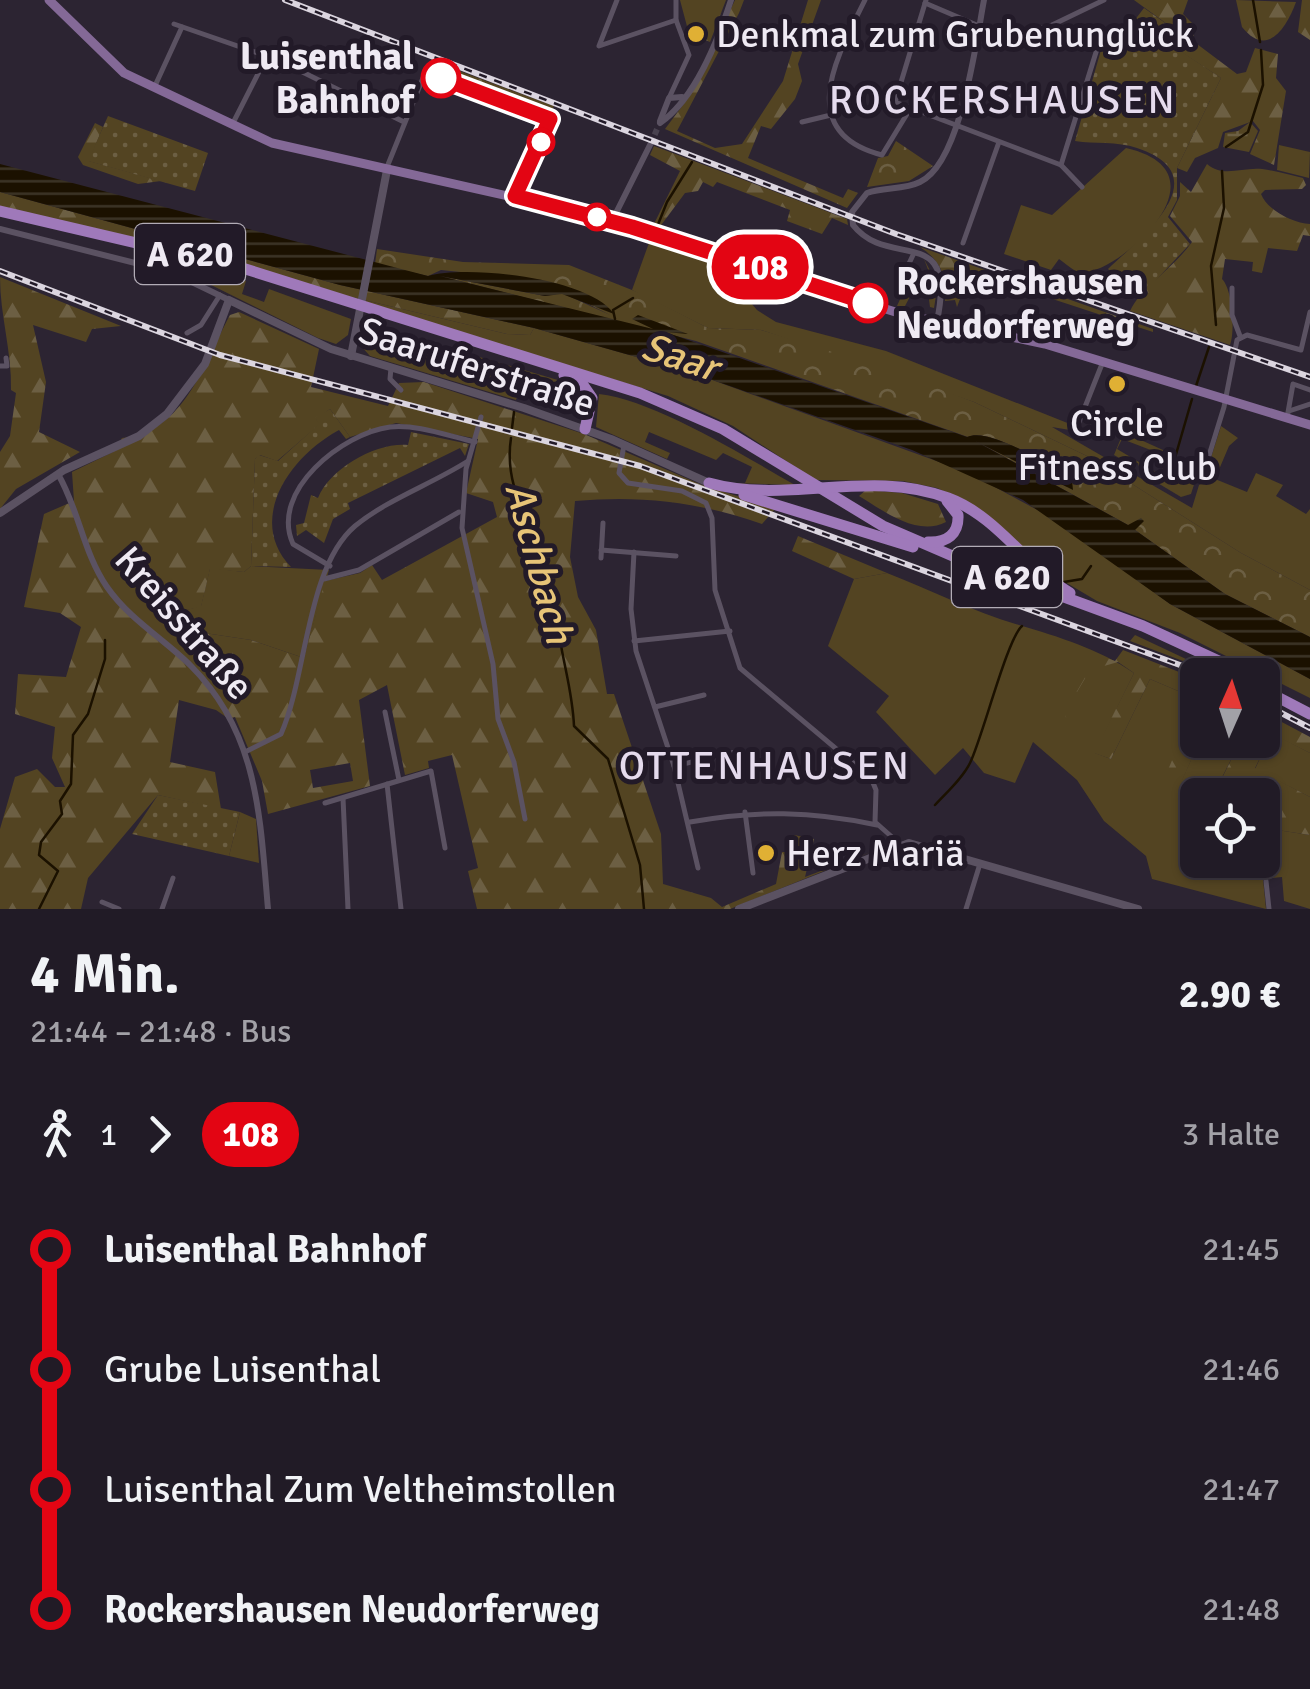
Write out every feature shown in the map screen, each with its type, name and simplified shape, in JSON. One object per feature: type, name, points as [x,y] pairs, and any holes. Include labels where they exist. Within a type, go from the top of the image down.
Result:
[{"type":"highway","name":"A 620","points":[[0,214],[212,260],[512,356]]},
{"type":"highway","name":"A 620","points":[[0,214],[210,266],[543,365],[686,412],[912,543],[1105,611],[1211,658]]},
{"type":"highway","name":"A 620","points":[[543,365],[696,423],[862,522],[1141,631],[1199,658]]},
{"type":"highway","points":[[564,374],[583,385],[592,398],[585,429]]},
{"type":"highway","points":[[709,484],[912,543],[937,542],[954,533],[956,511],[940,495]]},
{"type":"highway","points":[[731,489],[901,486],[940,495],[976,513],[1048,578],[1105,611]]},
{"type":"highway","points":[[1280,695],[1310,710]]},
{"type":"main road","points":[[48,0],[106,60],[154,88],[272,144],[515,196],[615,222],[937,322],[1045,344],[1310,424]]},
{"type":"main road","points":[[351,356],[387,170]]},
{"type":"main road","points":[[0,513],[58,474],[153,426],[193,384],[218,332],[225,297]]},
{"type":"main road","name":"Saaruferstraße","points":[[225,297],[332,349],[585,429],[709,484]]},
{"type":"main road","points":[[332,349],[343,346],[357,328]]},
{"type":"main road","points":[[740,909],[901,844],[919,844],[979,867],[1138,909]]},
{"type":"street","points":[[616,0],[598,46],[614,44],[676,20]]},
{"type":"street","points":[[676,0],[676,20],[689,54],[659,125],[684,96],[731,0]]},
{"type":"street","points":[[864,0],[829,78],[832,115],[860,146],[879,155],[886,153],[910,109]]},
{"type":"street","points":[[937,322],[940,275],[927,256],[865,237],[852,225],[852,212],[860,198],[870,191],[904,187],[927,178],[940,164],[954,126],[984,0]]},
{"type":"street","points":[[976,42],[1050,26],[1104,0]]},
{"type":"street","points":[[979,26],[925,2],[894,98],[910,109],[1061,165],[1082,187]]},
{"type":"street","points":[[174,24],[266,56],[404,122]]},
{"type":"street","points":[[1050,26],[1088,35],[1097,49],[1061,165]]},
{"type":"street","points":[[154,88],[182,27]]},
{"type":"street","points":[[605,30],[614,44]]},
{"type":"street","points":[[232,126],[266,56]]},
{"type":"street","points":[[387,170],[425,74],[550,119],[515,196]]},
{"type":"street","points":[[669,98],[684,96]]},
{"type":"street","points":[[802,122],[832,115]]},
{"type":"street","points":[[963,243],[999,142]]},
{"type":"street","points":[[615,222],[651,144]]},
{"type":"street","points":[[0,229],[170,272],[225,297],[201,325],[187,333]]},
{"type":"street","points":[[905,272],[916,250]]},
{"type":"street","points":[[1202,475],[1240,336],[1232,315],[1232,288]]},
{"type":"street","points":[[1240,336],[1301,350],[1310,312]]},
{"type":"street","points":[[201,325],[218,332]]},
{"type":"street","points":[[0,366],[6,366],[6,358]]},
{"type":"street","points":[[1080,422],[1102,362]]},
{"type":"street","points":[[392,368],[390,378],[401,390]]},
{"type":"street","points":[[1288,415],[1294,384],[1310,390]]},
{"type":"street","points":[[1288,415],[1310,404]]},
{"type":"street","points":[[481,417],[468,461],[460,512],[493,664],[498,719],[514,762],[524,819]]},
{"type":"street","points":[[330,566],[293,544],[288,521],[298,488],[330,457],[360,438],[396,426],[476,438]]},
{"type":"street","points":[[624,445],[619,466],[623,480],[682,491],[706,503],[715,590],[746,676],[871,778],[876,790],[877,825]]},
{"type":"street","name":"Kreisstraße","points":[[247,751],[282,734],[324,579],[354,527],[468,461]]},
{"type":"street","name":"Kreisstraße","points":[[58,474],[82,540],[109,589],[134,618],[184,659],[215,691],[247,751],[258,794],[268,909]]},
{"type":"street","points":[[324,579],[359,570],[460,512]]},
{"type":"street","points":[[601,558],[603,523]]},
{"type":"street","points":[[601,550],[676,556]]},
{"type":"street","points":[[634,552],[634,641],[690,822],[698,868]]},
{"type":"street","points":[[634,641],[730,632]]},
{"type":"street","points":[[654,707],[704,695]]},
{"type":"street","points":[[385,712],[398,780]]},
{"type":"street","points":[[674,766],[740,751]]},
{"type":"street","points":[[325,803],[431,771],[444,848]]},
{"type":"street","points":[[388,784],[401,909]]},
{"type":"street","points":[[343,798],[348,909]]},
{"type":"street","points":[[745,812],[753,872]]},
{"type":"street","points":[[690,822],[745,812],[834,814],[877,825],[898,837],[901,844]]},
{"type":"street","points":[[966,909],[979,867]]},
{"type":"street","points":[[162,909],[172,878]]},
{"type":"street","points":[[1266,881],[1268,909]]},
{"type":"street","points":[[102,902],[119,909]]},
{"type":"green space","points":[[680,0],[726,0],[710,42],[703,39],[703,31],[688,30]]},
{"type":"green space","points":[[735,0],[744,0],[677,131],[715,148],[742,144],[783,81],[808,0],[821,0],[798,64],[802,81],[795,99],[771,129],[761,126],[748,158],[843,198],[848,189],[858,193],[847,208],[665,129],[689,97]]},
{"type":"green space","points":[[1134,0],[1188,0],[1183,14],[1195,26],[1193,41],[1237,74],[1246,72],[1255,48],[1278,54],[1276,78],[1286,91],[1274,165],[1250,154],[1260,130],[1253,121],[1223,132],[1218,148],[1195,158],[1187,172],[1177,168],[1221,78],[1169,44],[1178,32]]},
{"type":"green space","points":[[1236,0],[1296,2],[1281,30],[1267,40],[1260,40],[1242,27]]},
{"type":"green space","points":[[1302,0],[1310,0],[1310,40],[1298,32]]},
{"type":"green space","points":[[1144,8],[1178,32],[1170,44],[1221,78],[1177,168],[1177,200],[1168,217],[1190,244],[1138,299],[1108,269],[1166,208],[1173,191],[1173,175],[1161,160],[1137,148],[1075,141],[1101,50],[1108,55]]},
{"type":"green space","points":[[457,70],[554,106],[549,115],[454,77]]},
{"type":"green space","points":[[108,116],[208,153],[195,191],[88,161]]},
{"type":"green space","points":[[1250,122],[1258,131],[1249,152],[1223,147],[1225,133],[1238,131]]},
{"type":"green space","points":[[95,123],[103,127],[89,161],[161,181],[138,184],[83,165],[78,157]]},
{"type":"green space","points":[[896,141],[933,166],[909,181],[867,187],[878,158],[888,156]]},
{"type":"green space","points":[[1279,145],[1310,152],[1309,178],[1277,170]]},
{"type":"green space","points":[[654,146],[847,219],[848,225],[832,218],[822,234],[787,221],[790,210],[717,182],[713,187],[703,182],[698,191],[685,193],[659,228],[653,226],[680,171],[650,155]]},
{"type":"green space","points":[[1126,148],[1157,161],[1170,179],[1168,200],[1156,222],[1137,243],[1116,260],[1095,270],[1079,272],[1059,259],[1051,270],[1004,254],[1021,205],[1052,215]]},
{"type":"green space","points":[[1207,164],[1226,171],[1272,171],[1303,178],[1306,185],[1302,189],[1265,190],[1261,194],[1281,215],[1310,224],[1310,236],[1303,235],[1297,251],[1268,248],[1262,273],[1252,271],[1253,262],[1225,259],[1222,279],[1232,311],[1230,345],[1130,311],[1142,293],[1192,242],[1170,216],[1180,196],[1180,182],[1191,192]]},
{"type":"green space","points":[[0,192],[340,285],[534,328],[530,335],[507,334],[310,287],[229,259],[0,207]]},
{"type":"green space","points":[[650,240],[740,268],[734,283],[757,310],[776,322],[886,351],[1075,426],[1070,430],[1052,427],[1192,508],[1199,485],[1212,479],[1209,464],[1221,426],[1238,438],[1229,446],[1215,479],[1247,492],[1256,473],[1283,485],[1276,496],[1306,514],[1310,509],[1310,590],[1241,553],[1091,458],[974,402],[761,330],[708,328],[632,290]]},
{"type":"green space","points":[[920,247],[1153,332],[970,272],[957,307],[955,300],[945,301],[941,270]]},
{"type":"green space","points":[[377,249],[463,262],[569,265],[642,294],[708,328],[761,330],[884,368],[974,402],[1091,458],[1241,553],[1310,590],[1310,637],[1225,594],[1128,525],[974,440],[1067,487],[1072,480],[1005,442],[977,435],[968,437],[696,341],[440,276],[545,296],[562,293],[610,315],[541,280],[441,270],[428,276],[375,264]]},
{"type":"green space","points":[[924,259],[938,286],[930,285],[937,289],[934,308],[930,307],[928,292],[915,287],[905,306],[897,306],[911,275],[932,280]]},
{"type":"green space","points":[[178,263],[246,281],[242,294],[264,302],[269,289],[351,319],[348,335],[336,344],[318,338],[203,281]]},
{"type":"green space","points":[[0,277],[121,326],[92,329],[86,342],[33,325],[46,382],[39,432],[80,452],[16,489],[0,509],[0,452],[10,436],[16,393],[11,390]]},
{"type":"green space","points":[[310,287],[507,334],[530,335],[534,328],[693,373],[967,472],[1056,520],[1170,604],[1271,658],[1230,658],[1180,633],[1097,601],[1055,576],[971,504],[937,488],[903,481],[815,480],[733,426],[668,396]]},
{"type":"green space","points":[[239,312],[319,349],[311,387],[388,406],[399,383],[424,382],[584,434],[702,485],[776,508],[762,524],[670,502],[575,501],[570,557],[578,597],[596,630],[607,694],[614,694],[661,834],[663,884],[711,898],[722,907],[776,884],[782,852],[790,852],[794,835],[814,839],[805,877],[871,852],[730,909],[477,909],[468,871],[478,868],[452,755],[428,761],[429,768],[405,775],[387,685],[359,700],[370,786],[268,814],[262,781],[235,717],[229,719],[216,710],[179,700],[170,762],[215,772],[221,809],[158,795],[88,878],[81,909],[0,909],[0,829],[15,777],[37,769],[55,787],[65,787],[52,758],[55,727],[15,714],[18,674],[66,677],[81,627],[60,613],[24,607],[44,514],[74,501],[72,472],[113,452],[122,438],[144,433],[162,423],[177,409],[201,373],[230,315]],"holes":[[[330,409],[350,437],[396,423],[478,439],[466,493],[493,502],[497,517],[382,580],[372,565],[360,573],[325,581],[304,658],[251,640],[178,629],[186,610],[201,607],[210,569],[244,572],[251,566],[255,459],[260,455],[277,461],[320,424],[316,419]],[[350,763],[353,781],[313,788],[310,770]]]},
{"type":"green space","points":[[364,323],[568,383],[588,399],[523,377],[516,400],[370,356],[360,345]]},
{"type":"green space","points":[[599,394],[621,398],[672,418],[795,485],[726,483],[745,483],[752,467],[723,453],[716,460],[649,432],[645,442],[670,453],[667,459],[596,427]]},
{"type":"green space","points":[[330,409],[350,437],[346,439],[339,430],[304,456],[279,491],[273,510],[272,530],[278,549],[291,567],[251,566],[255,459],[259,455],[278,461],[319,424],[315,418]]},
{"type":"green space","points":[[411,432],[469,444],[465,456],[460,448],[348,503],[350,509],[333,519],[324,543],[306,530],[297,536],[296,525],[304,523],[311,495],[318,498],[333,477],[356,459],[383,448],[408,445]]},
{"type":"green space","points":[[1132,436],[1163,450],[1161,454],[1122,439],[1117,449],[1159,474],[1170,459],[1198,472],[1191,494],[1181,497],[1141,473],[1138,463],[1130,464],[1114,455],[1121,438]]},
{"type":"green space","points":[[866,490],[902,493],[938,504],[946,522],[924,526],[901,520],[859,496]]},
{"type":"green space","points":[[798,536],[887,573],[854,579],[792,551]]},
{"type":"green space","points":[[251,566],[329,570],[304,658],[251,640],[178,629],[186,610],[201,606],[210,568],[244,572]]},
{"type":"green space","points":[[887,573],[985,614],[1078,644],[1134,673],[1095,753],[1111,759],[1150,679],[1180,692],[1180,758],[1186,758],[1180,778],[1180,878],[1272,878],[1263,879],[1266,909],[1152,879],[1146,856],[1104,821],[1077,780],[1033,742],[1015,783],[984,773],[963,748],[935,775],[876,712],[889,696],[828,646],[854,579]]},
{"type":"green space","points":[[1135,635],[1184,658],[1180,660],[1130,641]]},
{"type":"green space","points":[[1072,645],[1115,661],[1123,650],[1180,672],[1180,692],[1150,679],[1111,759],[1094,753],[1134,673],[1118,662],[1090,670],[1077,692],[1068,693]]},
{"type":"green space","points":[[1280,663],[1310,679],[1310,698],[1280,683]]},
{"type":"green space","points":[[1074,700],[1085,708],[1076,729],[1068,728],[1065,713]]},
{"type":"green space","points":[[1280,721],[1310,737],[1310,753],[1280,738]]},
{"type":"green space","points":[[1280,737],[1310,753],[1310,797],[1280,782],[1280,778],[1255,769],[1260,758],[1280,758]]},
{"type":"green space","points":[[1180,741],[1180,758],[1192,758],[1180,783],[1165,777]]},
{"type":"green space","points":[[1192,758],[1232,758],[1222,778],[1183,778]]},
{"type":"green space","points":[[1232,758],[1260,758],[1255,768],[1274,778],[1222,778]]},
{"type":"green space","points":[[1280,781],[1310,797],[1310,835],[1280,830]]},
{"type":"green space","points":[[158,795],[240,812],[229,856],[132,834]]},
{"type":"green space","points":[[240,812],[256,819],[259,863],[229,856]]},
{"type":"green space","points":[[1280,830],[1310,835],[1310,909],[1284,901]]},
{"type":"water","name":"Saar","points":[[0,164],[428,276],[497,273],[554,283],[600,301],[614,314],[562,294],[545,296],[440,276],[653,329],[632,319],[638,315],[688,334],[665,332],[967,437],[977,435],[1005,442],[1072,480],[1073,490],[975,441],[1128,525],[1141,518],[1144,521],[1135,530],[1225,594],[1310,637],[1310,679],[1280,663],[1280,658],[1271,658],[1170,604],[1023,500],[912,450],[693,373],[534,328],[340,285],[0,192]]},
{"type":"waterway","points":[[1253,0],[1260,42]]},
{"type":"waterway","points":[[1226,147],[1248,132],[1263,85],[1261,50]]},
{"type":"waterway","points":[[657,227],[667,202],[692,162]]},
{"type":"waterway","points":[[1216,325],[1211,266],[1224,208],[1222,171]]},
{"type":"waterway","points":[[615,319],[613,310],[633,298]]},
{"type":"waterway","points":[[1196,386],[1209,347]]},
{"type":"waterway","points":[[1168,482],[1192,399]]},
{"type":"waterway","name":"Aschbach","points":[[512,428],[514,412]]},
{"type":"waterway","name":"Aschbach","points":[[511,438],[515,491],[551,582],[574,726],[608,759],[640,865],[644,909]]},
{"type":"waterway","points":[[1064,582],[1082,579],[1091,566]]},
{"type":"waterway","points":[[935,805],[970,763],[1009,649],[1022,626]]},
{"type":"waterway","points":[[39,909],[58,871],[39,855],[41,842],[62,814],[60,801],[71,784],[73,735],[88,714],[105,659],[105,640]]},
{"type":"tunnel","points":[[651,143],[658,127]]},
{"type":"railway","points":[[285,0],[896,234],[1310,377]]},
{"type":"railway","points":[[0,271],[220,355],[640,466],[1180,665]]},
{"type":"railway","points":[[1280,712],[1310,728]]},
{"type":"bus line","name":"108","points":[[441,78],[550,119],[515,196],[632,227],[868,303]]},
{"type":"place","name":"Denkmal zum Grubenunglück","points":[[696,34]]},
{"type":"place","name":"Luisenthal Bahnhof","points":[[441,78]]},
{"type":"place","name":"Rockershausen Neudorferweg","points":[[868,303]]},
{"type":"place","name":"Circle Fitness Club","points":[[1117,384]]},
{"type":"place","name":"Herz Mariä","points":[[766,853]]},
{"type":"district","name":"ROCKERSHAUSEN","points":[[1003,100]]},
{"type":"district","name":"OTTENHAUSEN","points":[[765,766]]}]
